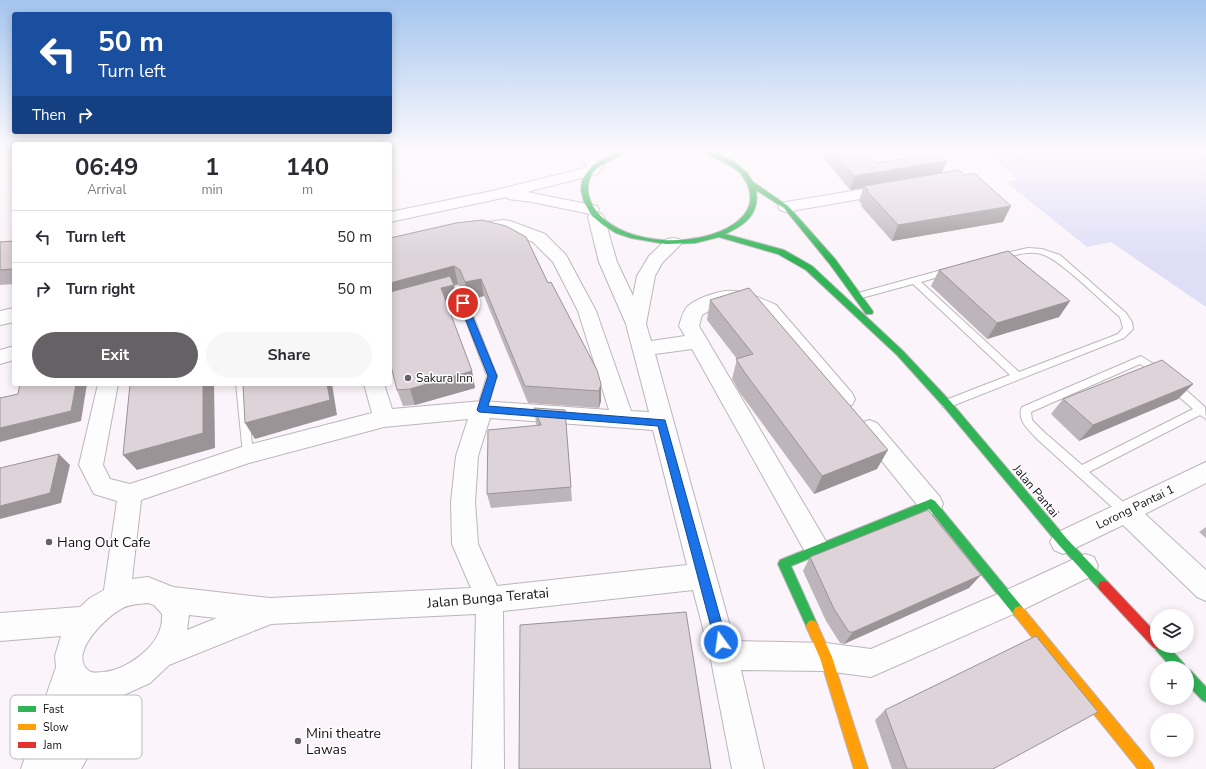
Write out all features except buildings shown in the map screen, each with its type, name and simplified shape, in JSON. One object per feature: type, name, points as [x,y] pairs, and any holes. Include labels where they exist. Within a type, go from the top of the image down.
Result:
[{"type":"main road","points":[[584,188],[585,201],[594,213],[616,230],[642,239],[673,243],[703,240],[728,232],[746,219],[755,204],[753,188]]},
{"type":"main road","name":"Jalan Pantai","points":[[758,188],[786,207],[832,261],[900,353]]},
{"type":"main road","name":"Jalan Pantai","points":[[720,234],[781,252],[809,268],[900,353],[947,404],[1063,542],[1150,636]]},
{"type":"main road","points":[[861,769],[826,657],[784,564],[931,504],[1147,769]]},
{"type":"main road","points":[[1166,653],[1174,661]]},
{"type":"main road","points":[[1194,683],[1206,696]]},
{"type":"street","points":[[392,217],[492,196],[523,188]]},
{"type":"street","points":[[786,207],[901,188]]},
{"type":"street","points":[[492,196],[532,197],[594,213],[608,262],[636,324],[643,349],[724,655],[748,769]]},
{"type":"street","points":[[459,230],[504,225],[539,238],[560,259],[587,312],[623,420]]},
{"type":"street","points":[[636,324],[646,276],[655,260],[673,243]]},
{"type":"street","points":[[818,551],[689,326],[694,311],[711,301],[733,297],[752,302],[769,310],[931,504]]},
{"type":"street","points":[[643,349],[697,341]]},
{"type":"street","points":[[0,357],[12,354]]},
{"type":"street","points":[[108,386],[91,465],[102,487],[130,494],[248,454],[384,418],[482,410],[662,422]]},
{"type":"street","points":[[375,386],[384,418]]},
{"type":"street","points":[[482,410],[467,456],[463,502],[465,544],[490,600],[488,769]]},
{"type":"street","name":"Lorong Pantai 1","points":[[1063,542],[1206,472]]},
{"type":"street","points":[[116,597],[130,494]]},
{"type":"street","points":[[1126,512],[1206,588]]},
{"type":"street","points":[[724,655],[826,657],[871,663],[1010,602],[1085,566]]},
{"type":"street","name":"Jalan Bunga Teratai","points":[[270,611],[490,600],[704,576]]},
{"type":"street","points":[[61,695],[69,669],[69,653],[74,636],[86,620],[100,607],[116,597],[132,591],[148,590],[160,593],[170,600],[175,610],[176,624],[170,639],[160,655],[145,670],[126,681],[107,687],[90,687],[76,680],[69,669]]},
{"type":"street","points":[[170,600],[270,611]]},
{"type":"street","points":[[160,655],[270,611]]},
{"type":"street","points":[[0,627],[86,620]]},
{"type":"street","points":[[104,695],[107,687]]},
{"type":"street","points":[[37,769],[40,759]]},
{"type":"street","points":[[63,769],[69,759]]},
{"type":"lane","points":[[947,404],[1121,336],[1128,329],[1127,322],[1123,315],[1057,257],[1048,252],[1028,249],[991,260]]},
{"type":"lane","points":[[858,296],[960,268]]},
{"type":"lane","points":[[915,280],[1018,377]]},
{"type":"lane","points":[[435,294],[458,288],[492,376],[482,410]]},
{"type":"lane","points":[[1081,471],[1204,412],[1156,370],[1141,360],[1026,410],[1027,421],[1040,435],[1126,512]]},
{"type":"lane","points":[[241,386],[248,454]]},
{"type":"water","points":[[1013,188],[1206,188],[1206,307],[1111,242],[1087,247]]},
{"type":"traffic: fast","points":[[585,188],[587,202],[594,214],[605,224],[634,237],[666,242],[695,241],[705,239],[734,227],[748,215],[753,207],[754,198],[752,188]]},
{"type":"traffic: fast","points":[[758,188],[786,207],[832,261],[869,312]]},
{"type":"traffic: fast","points":[[719,235],[781,252],[809,268],[900,353],[947,404],[1063,542],[1104,586]]},
{"type":"traffic: fast","points":[[812,626],[784,564],[931,504],[1019,612]]},
{"type":"traffic: fast","points":[[1166,653],[1174,661]]},
{"type":"traffic: fast","points":[[1194,683],[1206,696]]},
{"type":"traffic: slow","points":[[1019,612],[1147,769]]},
{"type":"traffic: slow","points":[[812,626],[826,657],[861,769]]},
{"type":"traffic: jam","points":[[1104,586],[1150,635]]},
{"type":"place","name":"Sakura Inn","points":[[408,378]]},
{"type":"place","name":"Hang Out Cafe","points":[[49,542]]},
{"type":"place","name":"Mini theatre Lawas","points":[[298,741]]},
{"type":"route","points":[[463,303],[492,376],[482,410],[662,422],[721,642]]}]
